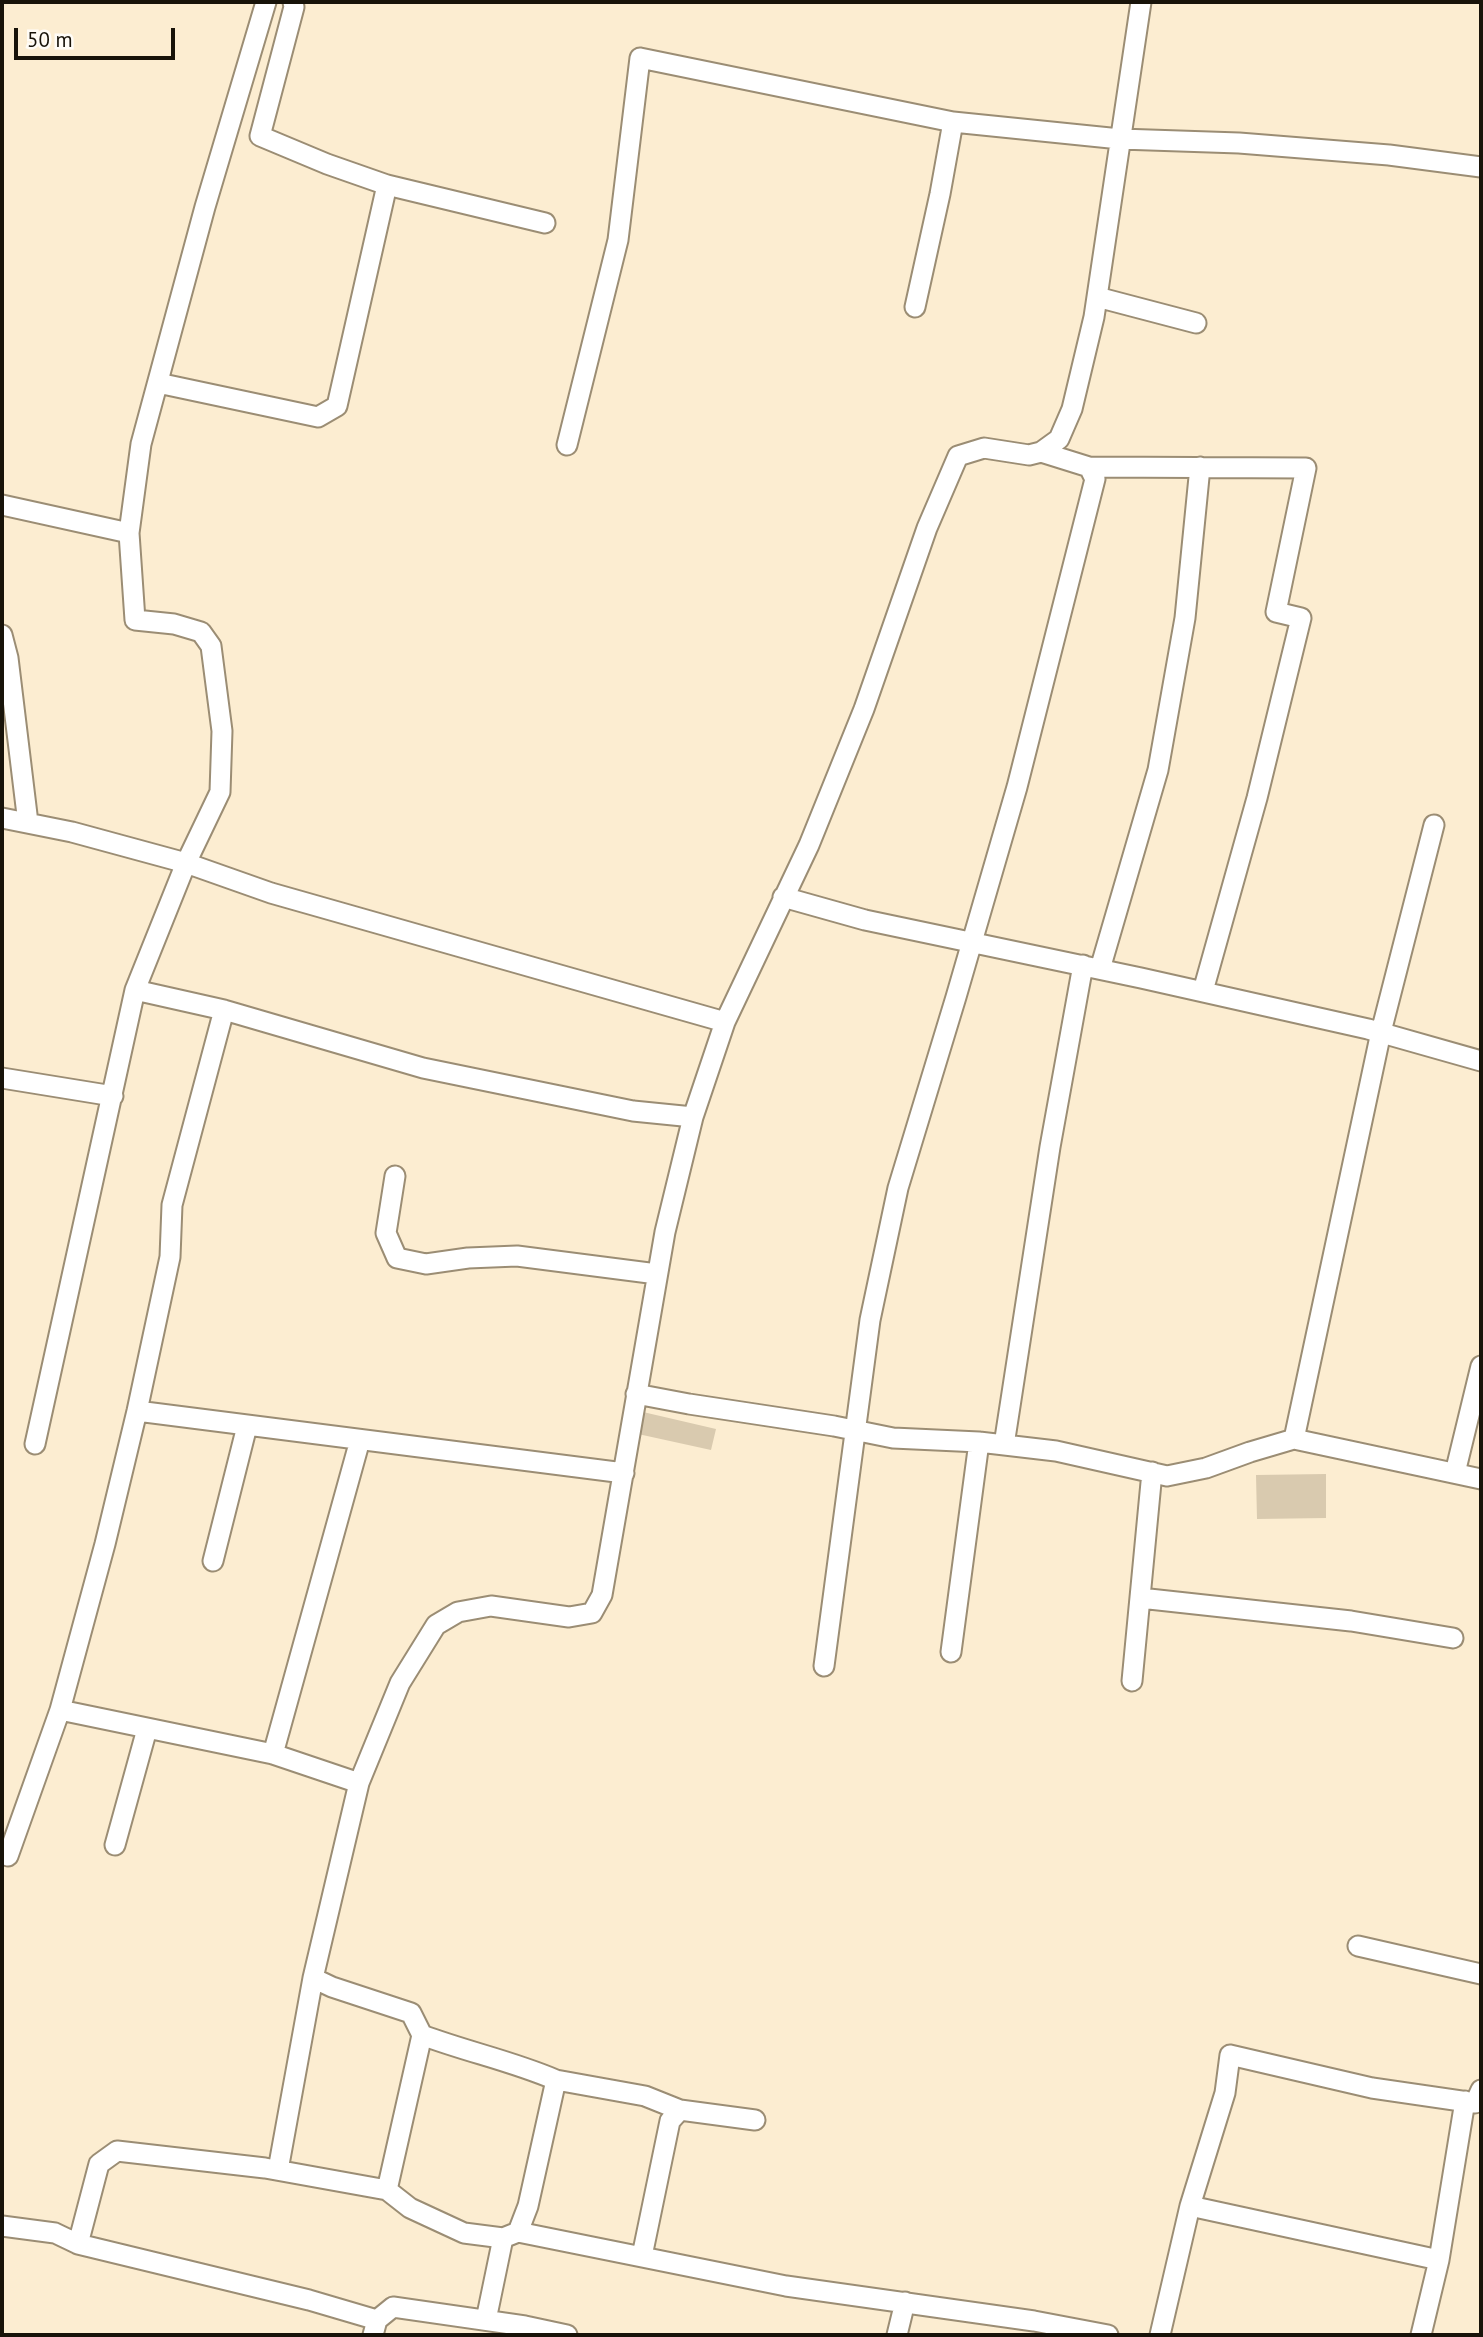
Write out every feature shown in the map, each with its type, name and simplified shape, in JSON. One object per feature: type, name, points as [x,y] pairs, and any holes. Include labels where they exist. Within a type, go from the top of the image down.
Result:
[{"type":"street","points":[[35,1444],[135,990],[186,863],[220,792],[222,731],[211,646],[201,632],[174,624],[135,620],[129,533],[141,444],[205,207],[266,2]]},
{"type":"street","points":[[293,2],[294,7],[260,136],[387,185],[545,223]]},
{"type":"street","points":[[278,2170],[313,1978],[359,1783],[400,1683],[436,1625],[458,1612],[491,1606],[569,1617],[592,1613],[602,1595],[657,1274],[693,1117],[725,1022],[809,845],[864,709],[927,528],[958,456],[984,448],[1029,455],[1041,452],[1059,439],[1072,409],[1097,297],[1141,2]]},
{"type":"street","points":[[567,445],[618,240],[640,58],[953,122],[1120,139],[1239,143],[1389,155],[1481,167]]},
{"type":"street","points":[[915,307],[953,122]]},
{"type":"street","points":[[158,383],[318,417],[337,406],[387,185]]},
{"type":"street","points":[[1097,297],[1196,323]]},
{"type":"street","points":[[1041,452],[1089,467],[1306,468],[1276,612],[1301,618],[1260,786],[1203,991]]},
{"type":"street","points":[[824,1666],[870,1320],[898,1188],[1017,787],[1095,479],[1089,467]]},
{"type":"street","points":[[1004,1445],[1050,1147],[1092,967],[1158,770],[1185,618],[1200,467]]},
{"type":"street","points":[[2,505],[129,533]]},
{"type":"street","points":[[2,635],[8,658],[28,823]]},
{"type":"street","points":[[2,818],[72,832],[186,863],[271,893],[725,1022]]},
{"type":"street","points":[[1294,1439],[1381,1032],[1433,825]]},
{"type":"street","points":[[783,897],[865,920],[1203,991],[1381,1032],[1481,1061]]},
{"type":"street","points":[[135,990],[224,1010],[423,1068],[633,1111],[693,1117]]},
{"type":"street","points":[[8,1856],[60,1710],[105,1544],[170,1256],[172,1205],[224,1010]]},
{"type":"street","points":[[2,1078],[113,1096]]},
{"type":"street","points":[[395,1175],[386,1233],[397,1258],[426,1264],[468,1258],[517,1256],[657,1274]]},
{"type":"street","points":[[1455,1474],[1481,1366]]},
{"type":"street","points":[[636,1394],[893,1438],[979,1442],[1056,1451],[1167,1476],[1206,1468],[1294,1439],[1481,1479]]},
{"type":"street","points":[[137,1411],[624,1473]]},
{"type":"street","points":[[213,1561],[247,1426]]},
{"type":"street","points":[[273,1754],[360,1440]]},
{"type":"street","points":[[951,1652],[979,1442]]},
{"type":"street","points":[[1132,1681],[1153,1472]]},
{"type":"street","points":[[1140,1598],[1351,1621],[1452,1637]]},
{"type":"street","points":[[60,1710],[273,1754],[359,1783]]},
{"type":"street","points":[[115,1845],[147,1729]]},
{"type":"street","points":[[1358,1946],[1481,1974]]},
{"type":"street","points":[[313,1978],[411,2013],[422,2035],[387,2190]]},
{"type":"street","points":[[422,2035],[464,2051],[521,2065],[556,2080],[645,2096],[680,2110],[755,2120]]},
{"type":"street","points":[[1160,2335],[1190,2206],[1225,2093],[1230,2055],[1372,2088],[1475,2103],[1481,2090]]},
{"type":"street","points":[[486,2320],[510,2235],[528,2206],[556,2080]]},
{"type":"street","points":[[1421,2335],[1439,2260],[1465,2101]]},
{"type":"street","points":[[642,2256],[670,2121],[680,2110]]},
{"type":"street","points":[[78,2245],[100,2164],[117,2151],[278,2170],[387,2190],[410,2208],[464,2233],[510,2235],[642,2256],[786,2286],[1034,2321],[1108,2335]]},
{"type":"street","points":[[1190,2206],[1439,2260]]},
{"type":"street","points":[[2,2226],[55,2233],[78,2245],[309,2300],[375,2328],[393,2307],[567,2335]]},
{"type":"street","points":[[897,2335],[905,2302]]},
{"type":"building","points":[[643,1412],[716,1429],[711,1450],[638,1434]]},
{"type":"building","points":[[1326,1474],[1326,1518],[1257,1519],[1256,1475]]}]
